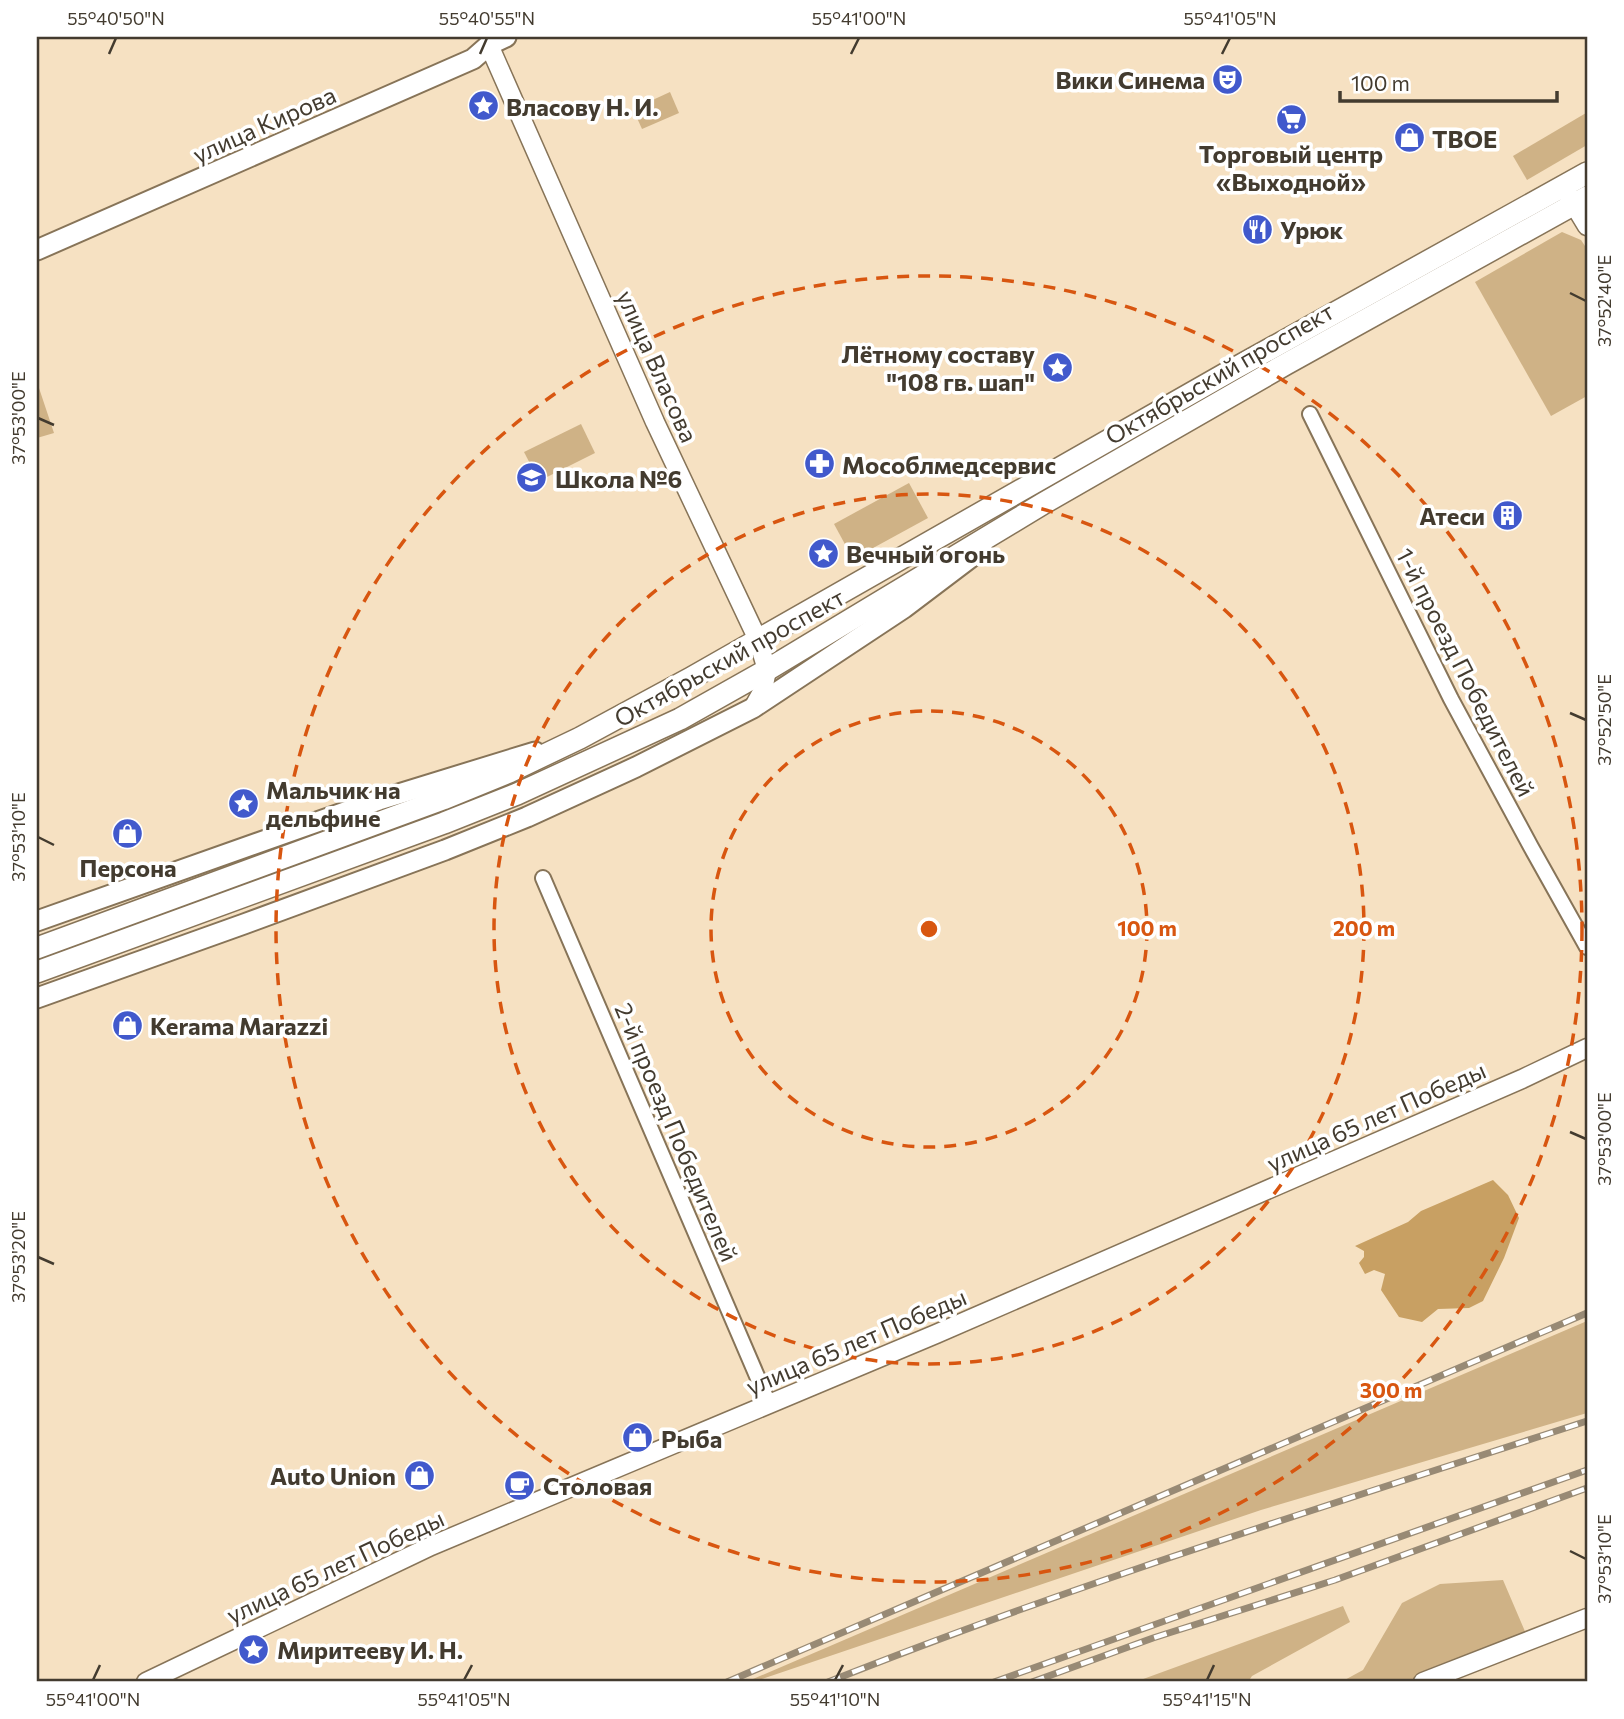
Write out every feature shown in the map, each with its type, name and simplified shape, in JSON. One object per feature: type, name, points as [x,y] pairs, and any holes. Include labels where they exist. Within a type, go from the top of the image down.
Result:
[{"type":"main road","name":"улица Кирова","points":[[37,250],[473,59],[493,39]]},
{"type":"main road","name":"Октябрьский проспект","points":[[37,972],[444,823],[517,794],[680,719],[767,670],[1044,503],[1575,196],[1587,173]]},
{"type":"main road","name":"Октябрьский проспект","points":[[37,948],[443,799],[509,772],[580,738],[691,678],[1232,370],[1575,196]]},
{"type":"main road","points":[[37,998],[379,875],[527,817],[636,767],[753,708],[904,608],[1044,503]]},
{"type":"main road","points":[[37,921],[379,800],[580,738]]},
{"type":"street","name":"улица Власова","points":[[493,39],[655,422],[758,640],[767,670]]},
{"type":"street","points":[[1575,196],[1587,226]]},
{"type":"street","name":"1-й проезд Победителей","points":[[1310,414],[1451,699],[1587,947]]},
{"type":"street","points":[[753,708],[763,690],[767,670]]},
{"type":"street","name":"2-й проезд Победителей","points":[[543,878],[769,1404]]},
{"type":"street","name":"улица 65 лет Победы","points":[[146,1682],[431,1546],[1093,1266],[1509,1085],[1587,1048]]},
{"type":"street","points":[[1423,1682],[1587,1618]]},
{"type":"shaded area","points":[[670,92],[679,113],[642,129],[633,109]]},
{"type":"shaded area","points":[[1586,113],[1587,145],[1527,180],[1513,156]]},
{"type":"shaded area","points":[[1562,232],[1581,240],[1587,249],[1587,396],[1551,416],[1475,282]]},
{"type":"shaded area","points":[[39,388],[54,433],[37,438],[37,389]]},
{"type":"shaded area","points":[[581,424],[595,453],[539,481],[524,452]]},
{"type":"shaded area","points":[[909,483],[928,518],[853,559],[834,524]]},
{"type":"shaded area","points":[[1493,1180],[1508,1195],[1519,1218],[1504,1258],[1483,1301],[1469,1308],[1438,1309],[1422,1322],[1399,1317],[1381,1290],[1385,1274],[1374,1270],[1365,1274],[1359,1263],[1364,1257],[1364,1251],[1355,1246],[1408,1222],[1421,1211]]},
{"type":"shaded area","points":[[1587,1321],[1587,1413],[1261,1510],[753,1682],[746,1682]]},
{"type":"shaded area","points":[[1503,1580],[1527,1636],[1412,1682],[1341,1682],[1363,1670],[1402,1603],[1440,1584]]},
{"type":"shaded area","points":[[1343,1606],[1350,1622],[1252,1676],[1248,1682],[1135,1682]]},
{"type":"railway","points":[[727,1682],[1587,1313]]},
{"type":"railway","points":[[828,1682],[1111,1578],[1587,1421]]},
{"type":"railway","points":[[994,1682],[1587,1470]]},
{"type":"railway","points":[[1032,1682],[1153,1638],[1335,1580],[1587,1488]]},
{"type":"place","name":"Вики Синема","points":[[1228,79]]},
{"type":"place","name":"Власову Н. И.","points":[[483,106]]},
{"type":"place","name":"Торговый центр «Выходной»","points":[[1291,119]]},
{"type":"place","name":"ТВОЕ","points":[[1409,138]]},
{"type":"place","name":"Урюк","points":[[1257,229]]},
{"type":"place","name":"Лётному составу \"108 гв. шап\"","points":[[1058,367]]},
{"type":"place","name":"Мособлмедсервис","points":[[819,464]]},
{"type":"place","name":"Школа №6","points":[[532,478]]},
{"type":"place","name":"Атеси","points":[[1508,515]]},
{"type":"place","name":"Вечный огонь","points":[[823,553]]},
{"type":"place","name":"Мальчик на дельфине","points":[[243,803]]},
{"type":"place","name":"Персона","points":[[128,833]]},
{"type":"place","name":"Kerama Marazzi","points":[[127,1025]]},
{"type":"place","name":"Рыба","points":[[638,1438]]},
{"type":"place","name":"Auto Union","points":[[419,1475]]},
{"type":"place","name":"Столовая","points":[[520,1485]]},
{"type":"place","name":"Миритееву И. Н.","points":[[254,1649]]}]
